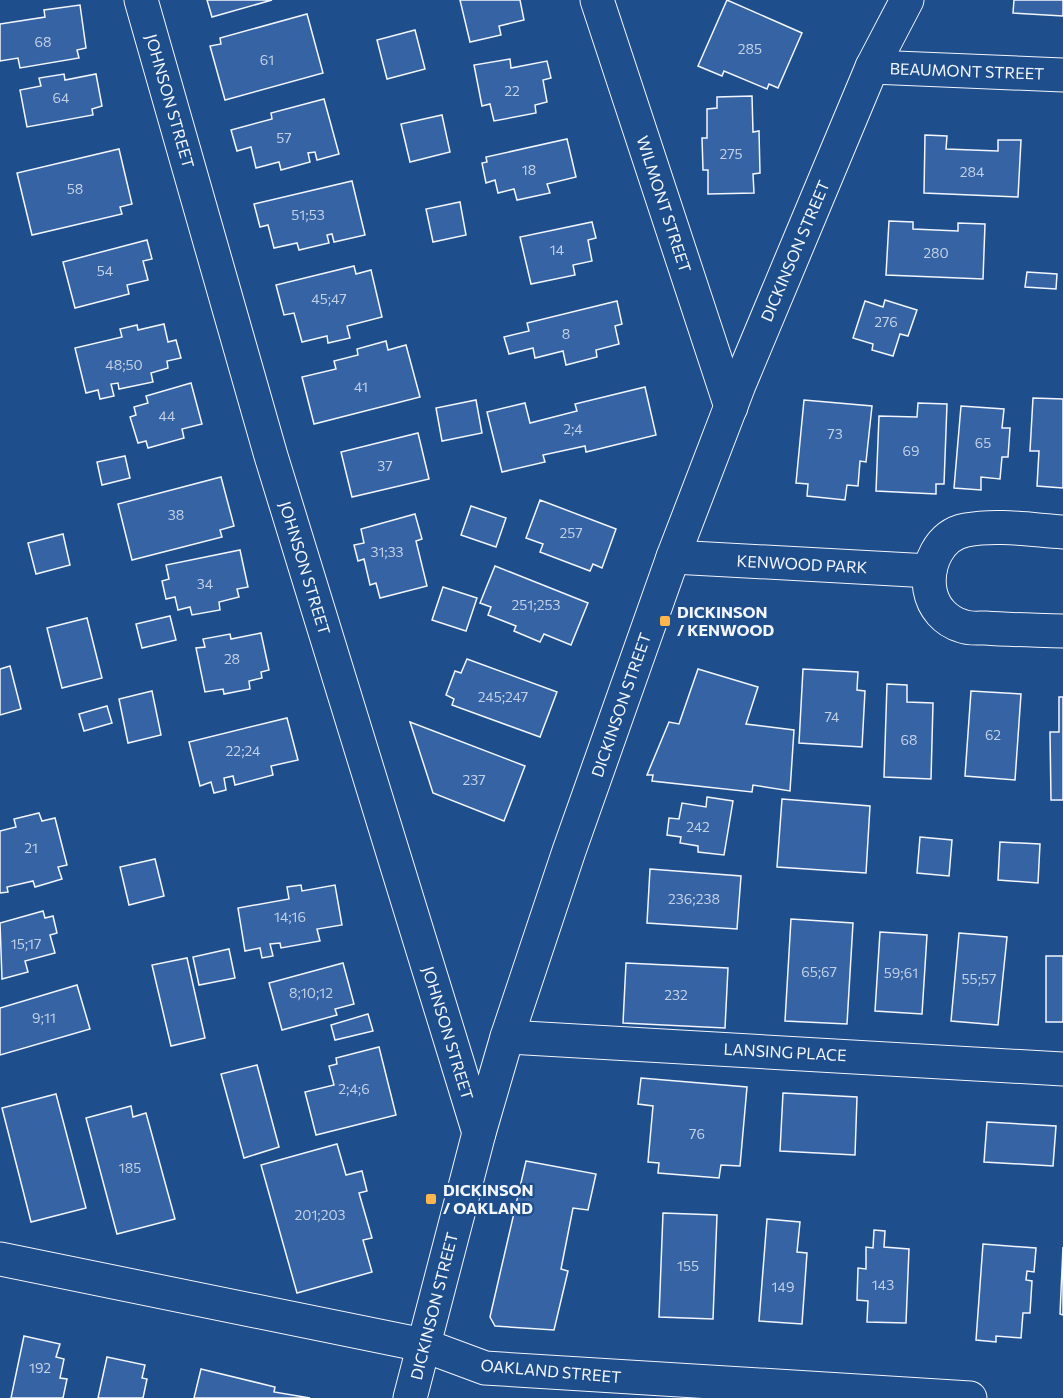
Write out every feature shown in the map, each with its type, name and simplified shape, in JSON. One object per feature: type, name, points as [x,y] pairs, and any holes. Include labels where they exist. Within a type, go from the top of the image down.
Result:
[{"type":"street","name":"JOHNSON STREET","points":[[141,0],[271,456],[478,1133]]},
{"type":"street","name":"WILMONT STREET","points":[[597,0],[731,407]]},
{"type":"street","name":"DICKINSON STREET","points":[[410,1398],[478,1133],[507,1037],[569,851],[673,557],[731,407],[872,67],[907,0]]},
{"type":"street","name":"BEAUMONT STREET","points":[[872,67],[1063,75]]},
{"type":"street","points":[[1063,532],[995,528],[967,530],[953,534],[934,555],[930,571],[930,589],[936,607],[942,615],[961,626],[1063,631]]},
{"type":"street","name":"KENWOOD PARK","points":[[673,557],[930,571]]},
{"type":"street","name":"LANSING PLACE","points":[[507,1037],[1063,1069]]},
{"type":"street","name":"OAKLAND STREET","points":[[0,1258],[423,1345],[485,1368],[970,1398]]},
{"type":"building","points":[[207,0],[272,0],[212,17]]},
{"type":"building","points":[[460,0],[520,0],[524,20],[499,26],[501,35],[470,42]]},
{"type":"building","points":[[727,0],[802,33],[778,88],[769,84],[767,89],[724,71],[722,76],[698,66]]},
{"type":"building","points":[[1014,0],[1063,0],[1063,16],[1013,13]]},
{"type":"building","points":[[80,5],[86,48],[77,50],[79,58],[20,68],[18,58],[0,61],[0,24],[45,17],[44,10]]},
{"type":"building","points":[[307,14],[323,73],[225,100],[210,46],[221,44],[220,38]]},
{"type":"building","points":[[415,30],[425,69],[387,79],[377,40]]},
{"type":"building","points":[[510,59],[511,68],[547,61],[551,78],[543,80],[547,102],[535,105],[536,113],[494,121],[490,104],[482,106],[474,65]]},
{"type":"building","points":[[64,74],[65,80],[96,74],[102,106],[92,109],[93,115],[27,127],[20,90],[41,86],[39,78]]},
{"type":"building","points":[[752,96],[753,132],[759,131],[760,173],[753,174],[754,193],[708,194],[708,170],[703,170],[702,138],[707,138],[707,109],[717,108],[717,97]]},
{"type":"building","points":[[324,99],[339,154],[317,160],[315,152],[308,153],[310,162],[281,170],[279,162],[256,168],[251,147],[237,151],[231,130],[272,119],[271,113]]},
{"type":"building","points":[[442,115],[450,152],[410,162],[401,124]]},
{"type":"building","points":[[925,135],[947,136],[946,149],[998,151],[998,140],[1021,140],[1018,197],[924,193]]},
{"type":"building","points":[[567,139],[576,177],[547,184],[550,193],[517,200],[514,189],[498,193],[495,180],[486,183],[482,163],[487,162],[486,157]]},
{"type":"building","points":[[119,149],[132,204],[120,207],[122,214],[32,235],[17,173]]},
{"type":"building","points":[[352,181],[365,235],[334,242],[332,234],[327,235],[329,243],[299,250],[297,243],[274,248],[268,225],[260,227],[254,204]]},
{"type":"building","points":[[460,202],[466,235],[433,242],[426,209]]},
{"type":"building","points":[[889,221],[913,222],[913,229],[958,231],[958,223],[985,224],[983,279],[886,275]]},
{"type":"building","points":[[592,222],[596,238],[588,240],[592,261],[573,265],[575,275],[531,284],[520,237]]},
{"type":"building","points":[[147,240],[152,259],[143,261],[148,280],[127,285],[129,294],[75,308],[63,262]]},
{"type":"building","points":[[354,266],[356,274],[371,270],[382,317],[347,326],[350,338],[328,343],[327,336],[302,342],[294,313],[284,315],[276,285]]},
{"type":"building","points":[[1027,272],[1057,274],[1056,289],[1025,287]]},
{"type":"building","points":[[885,300],[917,310],[908,336],[900,334],[893,356],[872,350],[873,344],[853,338],[865,301],[883,307]]},
{"type":"building","points":[[617,301],[622,324],[615,326],[619,344],[596,350],[597,357],[566,365],[563,351],[535,358],[533,348],[509,354],[504,337],[529,331],[527,323]]},
{"type":"building","points":[[164,324],[168,342],[176,340],[181,358],[167,361],[168,368],[151,373],[153,382],[119,389],[118,383],[111,384],[114,396],[100,399],[98,390],[86,393],[75,348],[122,337],[120,329],[137,325],[138,330]]},
{"type":"building","points":[[386,341],[388,350],[406,345],[420,397],[314,424],[302,377],[336,369],[334,361],[358,355],[357,349]]},
{"type":"building","points":[[191,383],[202,424],[182,429],[184,438],[148,448],[146,441],[138,443],[130,417],[136,415],[134,407],[148,403],[146,396]]},
{"type":"building","points":[[645,387],[656,435],[586,452],[585,446],[543,455],[545,462],[502,472],[487,412],[525,403],[530,423],[577,411],[575,404]]},
{"type":"building","points":[[1033,398],[1063,399],[1063,488],[1037,486],[1039,451],[1030,451]]},
{"type":"building","points":[[476,400],[482,433],[442,441],[436,408]]},
{"type":"building","points":[[804,400],[872,406],[866,462],[860,461],[858,486],[847,485],[845,500],[807,496],[808,484],[796,483]]},
{"type":"building","points":[[918,403],[947,404],[944,484],[936,484],[936,494],[876,491],[879,416],[917,417]]},
{"type":"building","points":[[961,406],[1004,409],[1002,428],[1010,428],[1008,457],[1002,457],[1000,479],[981,477],[981,490],[954,488]]},
{"type":"building","points":[[418,433],[429,479],[352,497],[341,452]]},
{"type":"building","points":[[125,456],[130,478],[102,485],[97,462]]},
{"type":"building","points":[[221,477],[234,526],[220,530],[222,537],[132,560],[118,504]]},
{"type":"building","points":[[540,500],[616,529],[602,568],[593,564],[590,571],[540,552],[543,544],[526,538]]},
{"type":"building","points":[[471,506],[506,518],[496,547],[461,535]]},
{"type":"building","points":[[415,514],[422,539],[416,541],[427,586],[380,598],[376,583],[370,585],[364,559],[358,561],[354,545],[364,543],[361,529]]},
{"type":"building","points":[[63,534],[70,565],[36,574],[28,543]]},
{"type":"building","points":[[240,550],[248,587],[237,589],[239,597],[219,602],[220,610],[192,615],[190,607],[178,610],[175,597],[166,599],[162,581],[169,579],[166,565]]},
{"type":"building","points":[[495,566],[588,603],[571,645],[544,634],[540,642],[514,631],[516,626],[488,615],[491,607],[480,603]]},
{"type":"building","points":[[443,587],[477,598],[466,631],[432,620]]},
{"type":"building","points":[[170,616],[176,640],[142,648],[136,624]]},
{"type":"building","points":[[87,618],[102,678],[62,688],[47,628]]},
{"type":"building","points":[[261,633],[269,670],[261,672],[262,678],[249,681],[250,689],[224,694],[223,689],[205,692],[196,648],[205,647],[203,639],[230,634],[231,639]]},
{"type":"building","points":[[467,659],[557,692],[540,737],[452,705],[454,699],[446,695],[455,671],[461,673]]},
{"type":"building","points":[[10,666],[21,709],[0,715],[0,669]]},
{"type":"building","points":[[698,669],[758,687],[746,724],[794,730],[790,791],[753,785],[752,792],[652,781],[653,775],[647,775],[669,722],[679,724]]},
{"type":"building","points":[[803,669],[858,672],[857,690],[865,691],[862,747],[799,743]]},
{"type":"building","points":[[887,684],[907,685],[907,702],[933,703],[931,779],[884,777]]},
{"type":"building","points":[[152,691],[161,735],[128,743],[119,699]]},
{"type":"building","points":[[971,691],[1021,694],[1015,780],[965,776]]},
{"type":"building","points":[[1059,697],[1063,697],[1063,800],[1051,800],[1050,732],[1059,732]]},
{"type":"building","points":[[107,706],[112,723],[84,731],[79,714]]},
{"type":"building","points":[[287,718],[298,760],[271,766],[273,775],[235,785],[233,776],[224,778],[226,790],[214,793],[211,782],[200,786],[189,742]]},
{"type":"building","points":[[410,722],[525,766],[504,821],[433,793]]},
{"type":"building","points":[[707,797],[733,801],[724,855],[698,852],[698,846],[680,843],[681,837],[667,835],[669,818],[679,819],[682,803],[706,807]]},
{"type":"building","points":[[782,799],[870,806],[866,873],[777,867]]},
{"type":"building","points":[[39,813],[42,821],[55,818],[67,865],[58,867],[62,879],[35,887],[33,881],[7,887],[8,892],[0,893],[0,831],[16,827],[14,819]]},
{"type":"building","points":[[920,837],[952,840],[949,876],[917,873]]},
{"type":"building","points":[[1000,842],[1040,844],[1038,883],[998,880]]},
{"type":"building","points":[[155,859],[164,896],[129,905],[120,867]]},
{"type":"building","points":[[650,869],[741,876],[737,929],[647,923]]},
{"type":"building","points":[[301,885],[302,891],[335,885],[342,925],[317,929],[320,941],[281,948],[280,943],[270,944],[273,956],[262,958],[260,948],[245,951],[238,908],[289,899],[287,887]]},
{"type":"building","points":[[43,911],[45,918],[53,916],[57,933],[50,935],[55,953],[25,961],[28,972],[2,979],[0,923]]},
{"type":"building","points":[[791,919],[853,923],[847,1024],[785,1021]]},
{"type":"building","points":[[880,932],[927,935],[922,1014],[875,1011]]},
{"type":"building","points":[[959,933],[1007,937],[998,1025],[951,1021]]},
{"type":"building","points":[[229,949],[235,978],[199,985],[193,957]]},
{"type":"building","points":[[1046,956],[1063,956],[1063,1022],[1046,1022]]},
{"type":"building","points":[[187,958],[205,1038],[171,1046],[152,965]]},
{"type":"building","points":[[343,963],[354,1004],[335,1009],[337,1015],[282,1030],[269,983]]},
{"type":"building","points":[[626,963],[728,968],[725,1028],[623,1023]]},
{"type":"building","points":[[77,985],[90,1029],[0,1055],[0,1008]]},
{"type":"building","points":[[368,1014],[373,1031],[335,1040],[331,1025]]},
{"type":"building","points":[[379,1047],[396,1115],[316,1135],[305,1092],[334,1085],[329,1066],[337,1064],[336,1058]]},
{"type":"building","points":[[257,1065],[279,1147],[244,1158],[221,1074]]},
{"type":"building","points":[[641,1078],[747,1087],[740,1166],[721,1165],[719,1178],[658,1173],[659,1163],[648,1162],[653,1106],[638,1104]]},
{"type":"building","points":[[783,1093],[857,1097],[855,1155],[780,1151]]},
{"type":"building","points":[[56,1094],[86,1208],[31,1222],[2,1108]]},
{"type":"building","points":[[131,1106],[133,1117],[146,1113],[175,1219],[117,1234],[86,1118]]},
{"type":"building","points":[[987,1122],[1056,1126],[1053,1166],[984,1162]]},
{"type":"building","points":[[337,1144],[346,1175],[362,1171],[367,1191],[359,1193],[372,1238],[363,1240],[372,1272],[297,1293],[261,1165]]},
{"type":"building","points":[[526,1161],[596,1174],[588,1210],[573,1208],[561,1269],[568,1271],[554,1330],[495,1326],[490,1317]]},
{"type":"building","points":[[663,1213],[717,1215],[713,1319],[659,1317]]},
{"type":"building","points":[[767,1219],[800,1222],[797,1252],[807,1253],[802,1324],[759,1321]]},
{"type":"building","points":[[874,1230],[885,1231],[884,1247],[909,1249],[906,1323],[867,1322],[868,1301],[857,1300],[858,1268],[866,1269],[866,1247],[873,1248]]},
{"type":"building","points":[[983,1244],[1036,1248],[1034,1272],[1027,1271],[1026,1280],[1032,1281],[1030,1313],[1023,1313],[1021,1338],[996,1336],[996,1342],[976,1340]]},
{"type":"building","points":[[1063,1247],[1063,1315],[1060,1314]]},
{"type":"building","points":[[24,1336],[60,1344],[56,1357],[64,1359],[60,1378],[67,1379],[63,1398],[11,1398]]},
{"type":"building","points":[[107,1357],[145,1365],[142,1378],[147,1379],[143,1398],[98,1398]]},
{"type":"building","points":[[201,1369],[275,1387],[274,1392],[310,1398],[194,1398]]},
{"type":"place","name":"DICKINSON / KENWOOD","points":[[665,621]]},
{"type":"place","name":"DICKINSON / OAKLAND","points":[[431,1199]]}]
